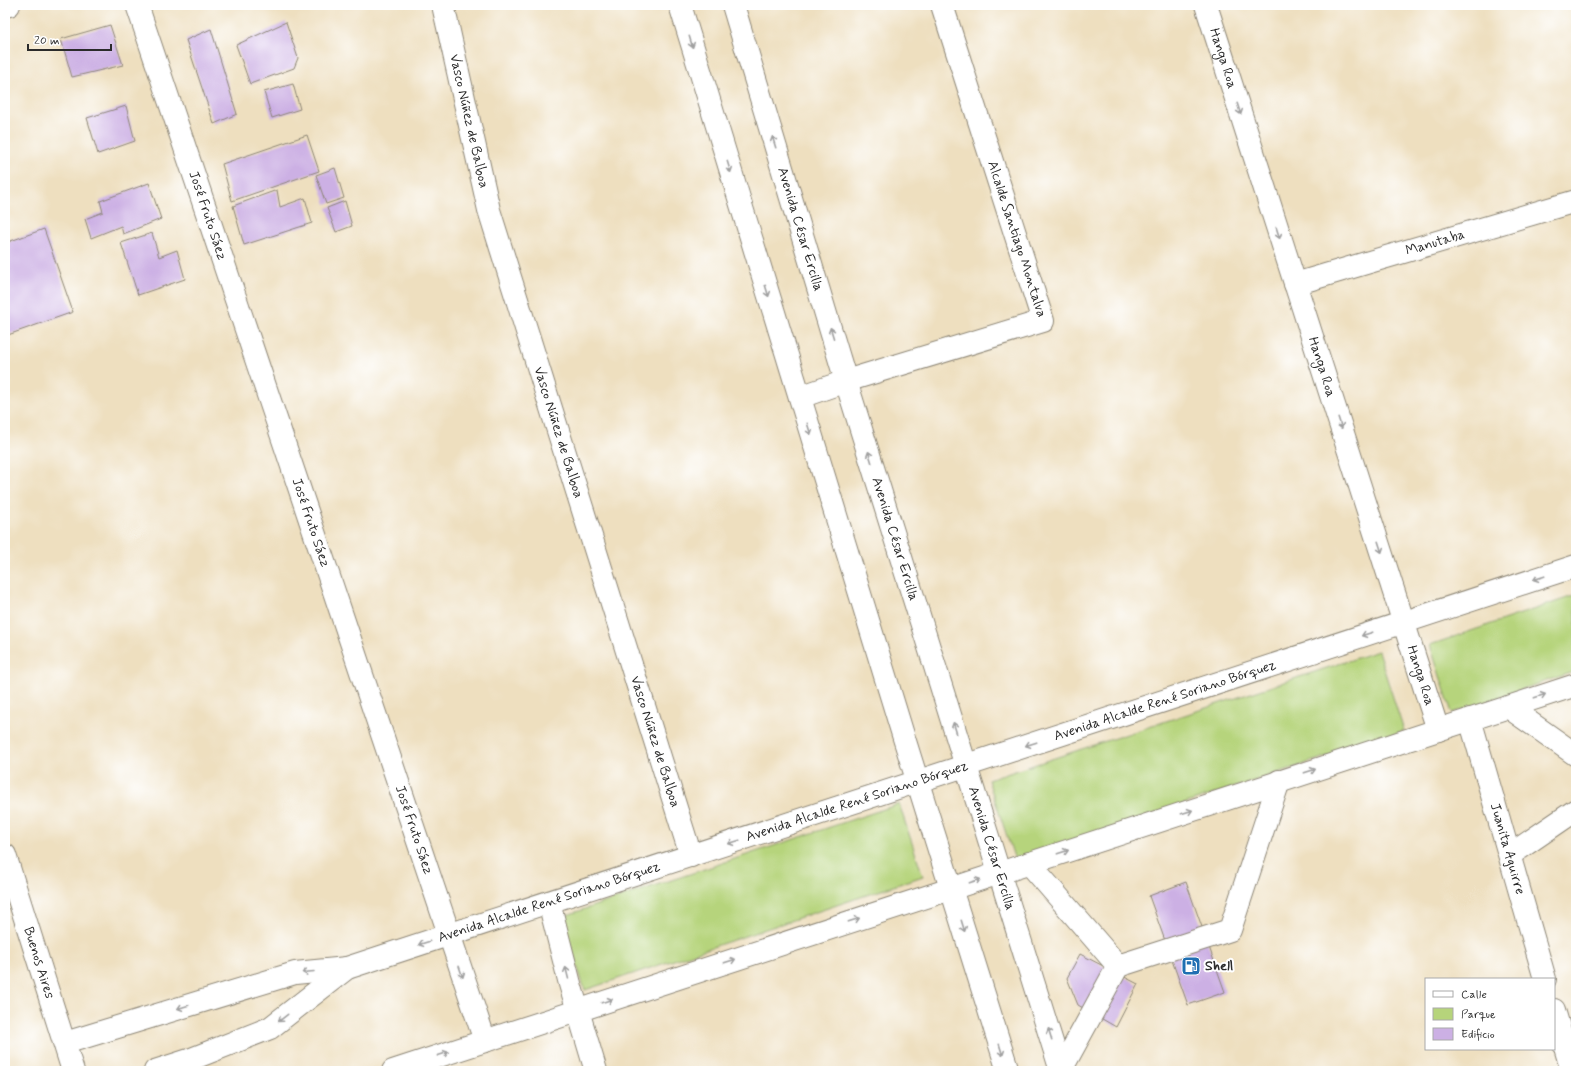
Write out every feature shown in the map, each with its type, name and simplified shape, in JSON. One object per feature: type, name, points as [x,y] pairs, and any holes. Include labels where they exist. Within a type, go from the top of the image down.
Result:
[{"type":"main road","points":[[5,6],[9,5]]},
{"type":"main road","name":"José Fruto Sáez","points":[[137,5],[448,935],[485,1041]]},
{"type":"main road","name":"Vasco Núñez de Balboa","points":[[443,5],[489,210],[691,856]]},
{"type":"main road","points":[[680,5],[1008,1071]]},
{"type":"main road","name":"Avenida César Ercilla","points":[[733,5],[846,381],[1061,1071]]},
{"type":"main road","name":"Alcalde Santiago Montalva","points":[[800,397],[846,381],[1043,321],[942,5]]},
{"type":"main road","name":"Hanga Roa","points":[[1206,5],[1438,730]]},
{"type":"main road","name":"Manutaba","points":[[1295,284],[1576,202]]},
{"type":"main road","name":"Avenida Alcalde René Soriano Bórquez","points":[[155,1071],[188,1060],[270,1028],[347,968],[1576,566]]},
{"type":"main road","points":[[393,1071],[1576,685]]},
{"type":"main road","points":[[1508,707],[1576,755]]},
{"type":"main road","name":"Juanita Aguirre","points":[[1470,719],[1545,978]]},
{"type":"main road","points":[[1061,1071],[1118,966],[1230,930],[1279,782]]},
{"type":"main road","points":[[1510,856],[1576,810]]},
{"type":"main road","name":"Buenos Aires","points":[[5,855],[73,1071]]},
{"type":"main road","points":[[1029,863],[1118,966]]},
{"type":"main road","points":[[549,902],[578,1011],[596,1071]]},
{"type":"main road","points":[[65,1043],[295,973],[347,968]]},
{"type":"main road","points":[[1555,1013],[1572,1071]]},
{"type":"green space","points":[[1576,595],[1576,671],[1452,713],[1430,645]]},
{"type":"green space","points":[[1378,651],[1404,731],[1015,860],[988,780]]},
{"type":"green space","points":[[899,804],[923,876],[585,990],[561,917]]},
{"type":"building","points":[[286,22],[298,58],[294,68],[250,84],[236,45]]},
{"type":"building","points":[[110,25],[123,65],[72,77],[61,39]]},
{"type":"building","points":[[211,29],[237,114],[214,124],[186,40]]},
{"type":"building","points":[[293,84],[300,109],[272,118],[264,92]]},
{"type":"building","points":[[126,106],[135,141],[98,154],[87,118]]},
{"type":"building","points":[[307,135],[319,171],[232,201],[222,164]]},
{"type":"building","points":[[335,168],[344,198],[326,204],[316,175]]},
{"type":"building","points":[[149,183],[161,219],[123,234],[121,226],[91,238],[85,219],[103,212],[100,201]]},
{"type":"building","points":[[277,190],[280,207],[305,198],[312,223],[244,245],[233,206]]},
{"type":"building","points":[[345,201],[352,226],[336,232],[327,208]]},
{"type":"building","points":[[44,229],[73,312],[5,336],[5,243]]},
{"type":"building","points":[[152,233],[159,257],[177,250],[185,279],[138,295],[121,243]]},
{"type":"building","points":[[1186,882],[1225,992],[1188,1005],[1149,896]]},
{"type":"building","points":[[1080,954],[1138,984],[1116,1027],[1078,1005],[1067,978]]},
{"type":"place","name":"Shell","points":[[1191,966]]}]
